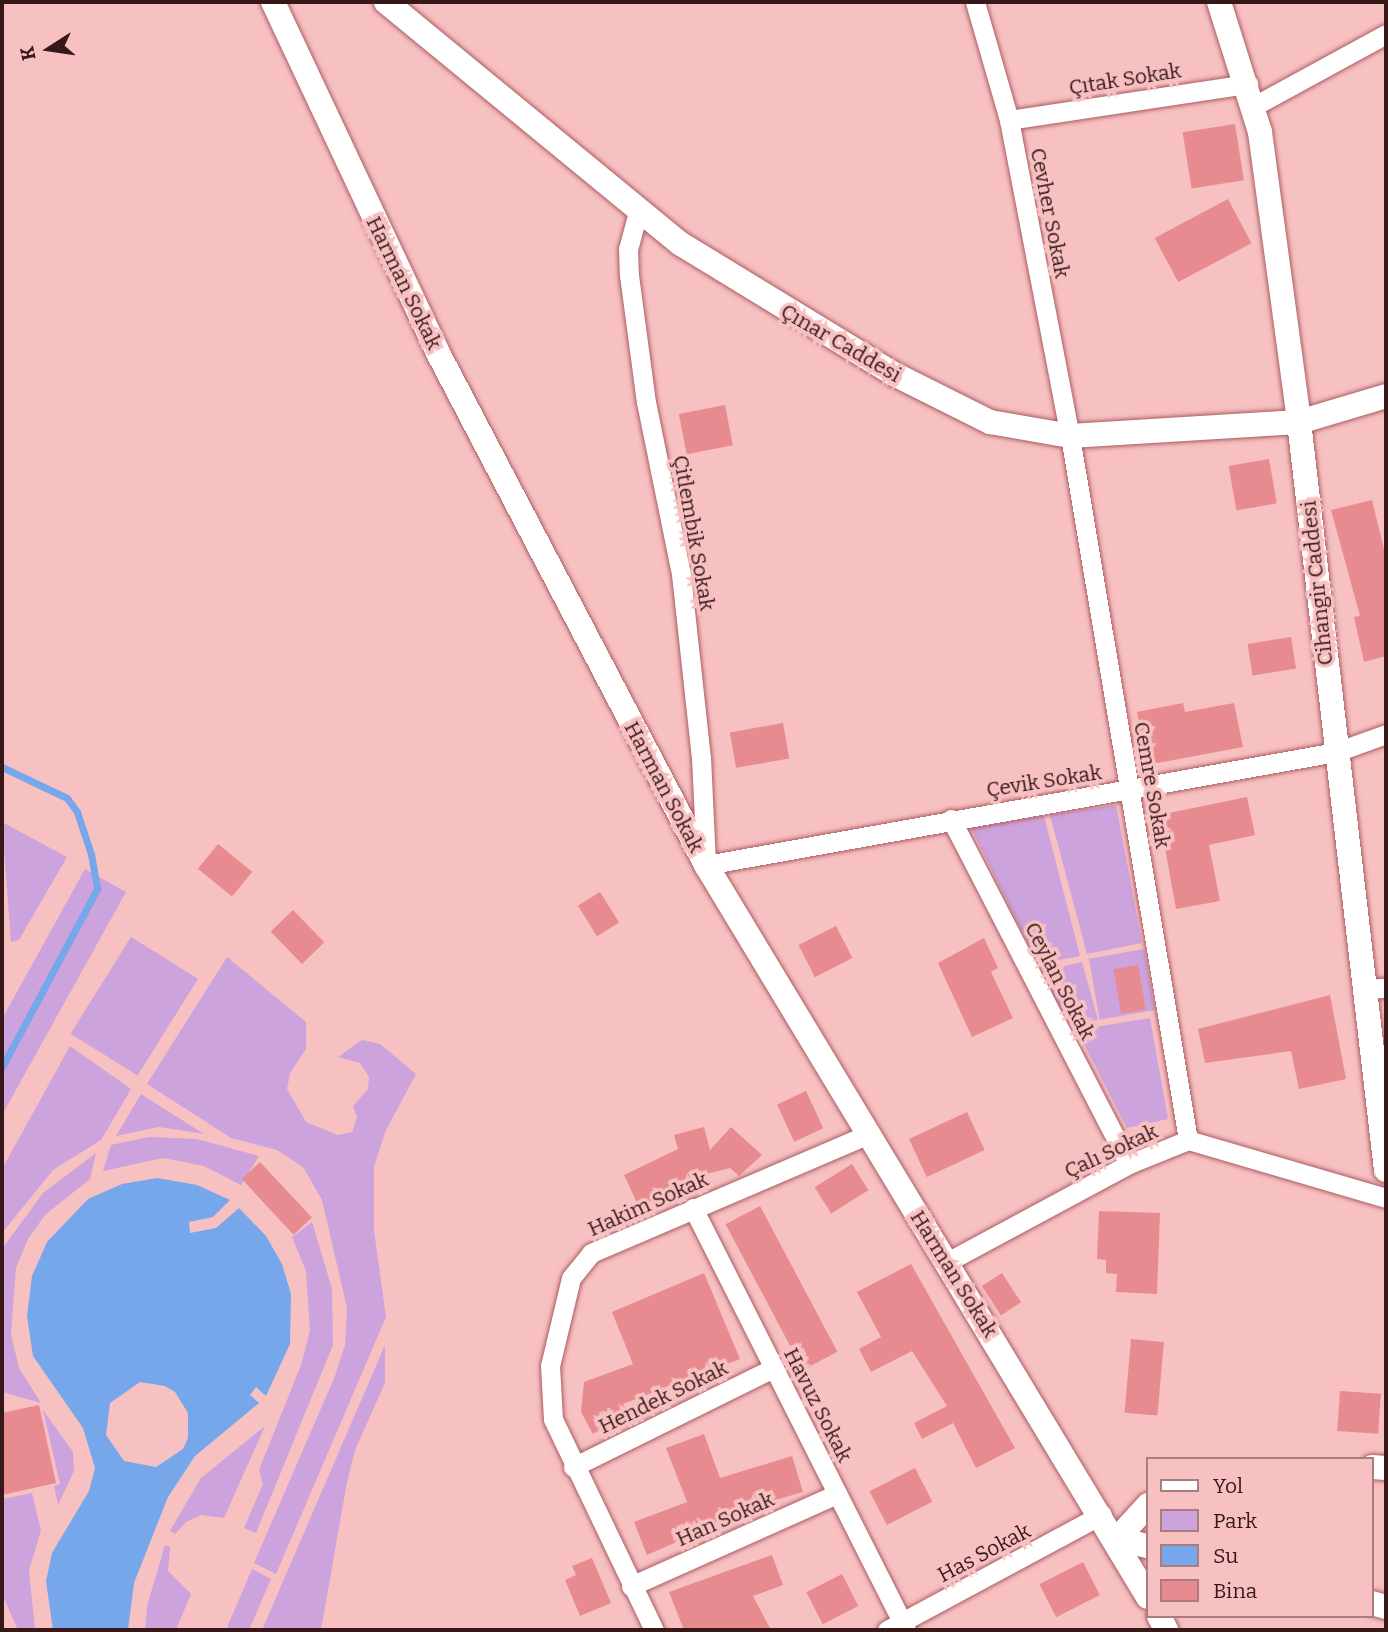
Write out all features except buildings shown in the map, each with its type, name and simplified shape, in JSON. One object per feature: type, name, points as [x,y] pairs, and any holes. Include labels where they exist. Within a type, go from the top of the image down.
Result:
[{"type":"street","name":"Harman Sokak","points":[[274,2],[315,99],[438,353],[706,865],[1102,1514],[1146,1593]]},
{"type":"street","name":"Çınar Caddesi","points":[[386,2],[638,212],[733,279],[962,410],[1010,429],[1070,436],[1299,422],[1386,396]]},
{"type":"street","name":"Cevher Sokak","points":[[975,2],[1009,120],[1070,436]]},
{"type":"street","name":"Cihangir Caddesi","points":[[1219,2],[1251,95],[1299,422],[1336,752],[1375,988],[1386,1170]]},
{"type":"street","points":[[1251,95],[1386,34]]},
{"type":"street","name":"Çıtak Sokak","points":[[1009,120],[1251,95]]},
{"type":"street","name":"Çitlembik Sokak","points":[[638,212],[628,249],[628,275],[646,401],[681,574],[701,757],[706,865]]},
{"type":"street","name":"Cemre Sokak","points":[[1070,436],[1188,1140]]},
{"type":"street","name":"Çevik Sokak","points":[[706,865],[1336,752],[1386,734]]},
{"type":"street","name":"Ceylan Sokak","points":[[951,819],[1129,1164]]},
{"type":"street","name":"Hakim Sokak","points":[[654,1630],[573,1466],[553,1419],[550,1391],[556,1330],[571,1278],[591,1253],[868,1134]]},
{"type":"street","name":"Çalı Sokak","points":[[947,1262],[1129,1164],[1188,1140],[1386,1199]]},
{"type":"street","name":"Havuz Sokak","points":[[693,1208],[837,1494],[899,1628]]},
{"type":"street","name":"Hendek Sokak","points":[[573,1466],[773,1368]]},
{"type":"street","name":"Han Sokak","points":[[631,1586],[837,1494]]},
{"type":"street","points":[[1116,1539],[1146,1507]]},
{"type":"street","name":"Has Sokak","points":[[899,1628],[1102,1514]]},
{"type":"street","points":[[1116,1539],[1146,1546]]},
{"type":"green space","points":[[1116,805],[1142,943],[1087,954],[1050,815]]},
{"type":"green space","points":[[1044,816],[1080,956],[1038,964],[971,828]]},
{"type":"green space","points":[[2,822],[67,857],[19,940],[11,942]]},
{"type":"green space","points":[[85,869],[126,892],[2,1115],[2,1019]]},
{"type":"green space","points":[[131,937],[198,979],[138,1076],[71,1034]]},
{"type":"green space","points":[[1144,949],[1155,1010],[1100,1020],[1089,959]]},
{"type":"green space","points":[[227,957],[306,1022],[306,1049],[290,1073],[287,1089],[306,1122],[338,1135],[352,1132],[357,1117],[353,1106],[368,1089],[369,1077],[360,1063],[338,1057],[362,1040],[380,1044],[416,1074],[386,1130],[374,1167],[374,1230],[386,1317],[276,1574],[254,1563],[335,1376],[345,1345],[347,1308],[322,1200],[303,1167],[277,1150],[231,1138],[147,1084]]},
{"type":"green space","points":[[1082,962],[1098,1020],[1068,1025],[1041,971]]},
{"type":"green space","points":[[1150,1018],[1168,1119],[1127,1128],[1077,1030]]},
{"type":"green space","points":[[70,1046],[131,1089],[101,1140],[53,1170],[2,1233],[2,1169]]},
{"type":"green space","points":[[141,1094],[204,1134],[159,1127],[116,1136]]},
{"type":"green space","points":[[149,1137],[197,1139],[259,1156],[241,1185],[204,1166],[163,1158],[103,1171],[111,1145]]},
{"type":"green space","points":[[96,1153],[90,1179],[45,1215],[28,1239],[16,1268],[11,1334],[19,1368],[41,1403],[2,1392],[2,1249],[43,1193]]},
{"type":"green space","points":[[312,1222],[332,1289],[333,1345],[256,1533],[244,1528],[263,1484],[259,1470],[301,1365],[310,1331],[306,1271],[292,1237]]},
{"type":"green space","points":[[385,1345],[385,1383],[355,1450],[321,1630],[262,1630]]},
{"type":"green space","points":[[43,1410],[73,1452],[74,1471],[58,1505],[54,1486],[60,1484]]},
{"type":"green space","points":[[265,1426],[224,1518],[201,1515],[186,1522],[175,1534],[170,1531],[201,1478]]},
{"type":"green space","points":[[32,1493],[41,1531],[29,1570],[35,1630],[18,1630],[2,1594],[2,1499]]},
{"type":"green space","points":[[165,1545],[170,1547],[168,1571],[191,1594],[176,1630],[145,1630],[147,1606]]},
{"type":"green space","points":[[252,1569],[271,1579],[249,1630],[226,1630]]},
{"type":"water","points":[[157,1178],[197,1185],[230,1200],[213,1217],[189,1222],[190,1233],[216,1228],[239,1208],[266,1236],[282,1264],[291,1294],[290,1344],[266,1396],[256,1387],[250,1395],[259,1403],[195,1456],[168,1497],[134,1583],[128,1630],[53,1630],[46,1581],[52,1553],[89,1491],[95,1468],[83,1428],[33,1356],[27,1316],[32,1276],[47,1242],[88,1199],[122,1184]],"holes":[[[140,1382],[165,1386],[175,1392],[188,1413],[188,1438],[183,1449],[156,1467],[124,1461],[106,1435],[110,1403]]]},
{"type":"waterway","points":[[2,767],[67,798],[77,812],[91,854],[97,889],[2,1067]]}]
